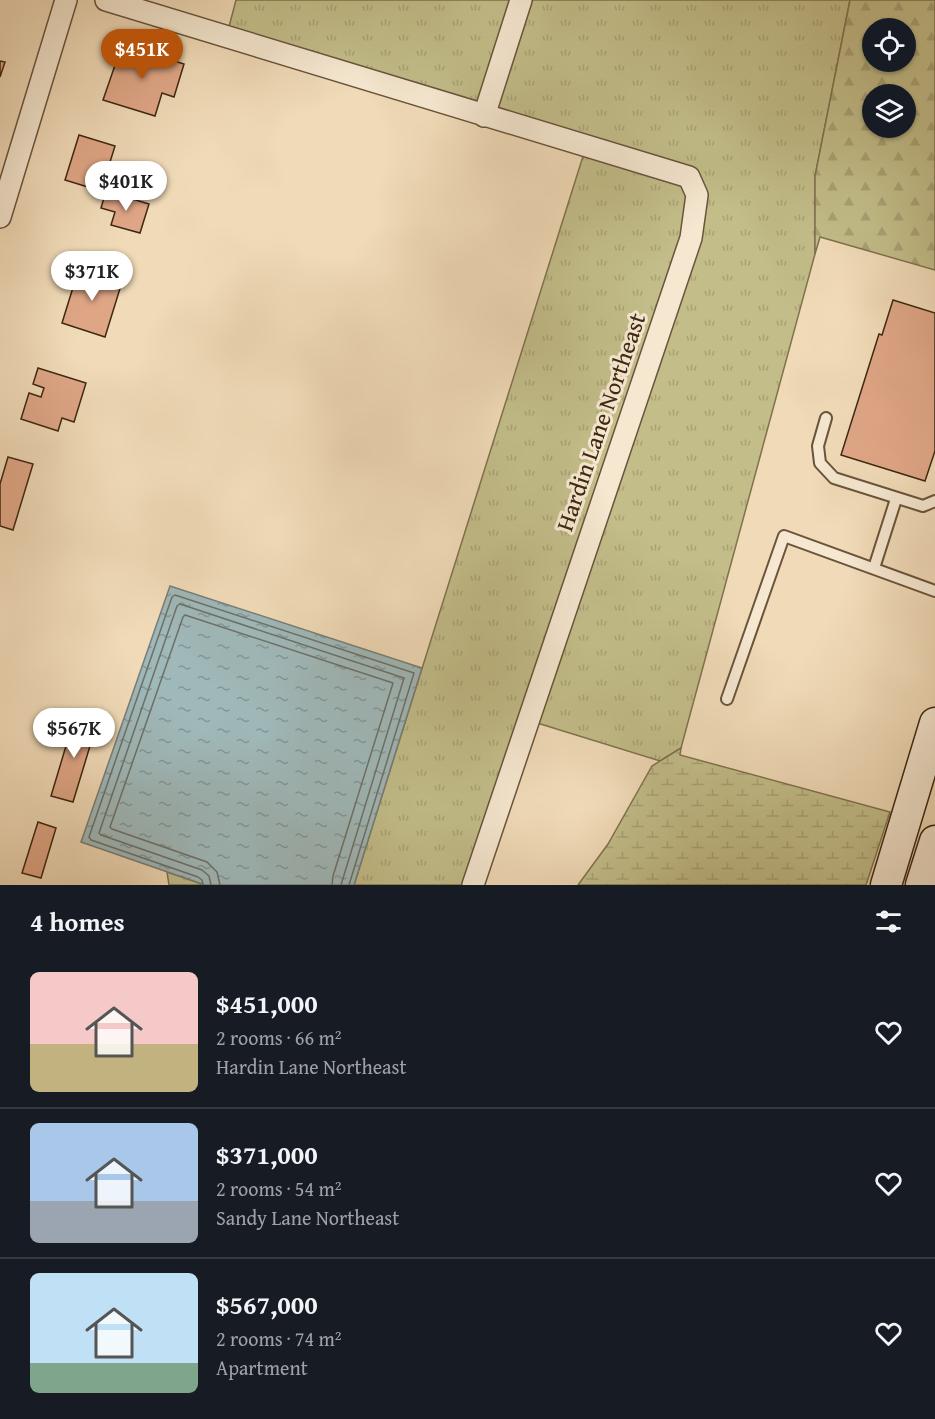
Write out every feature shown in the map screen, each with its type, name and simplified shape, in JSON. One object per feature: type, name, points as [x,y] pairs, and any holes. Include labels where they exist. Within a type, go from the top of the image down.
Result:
[{"type":"main road","points":[[886,885],[935,723]]},
{"type":"main road","points":[[921,885],[935,841]]},
{"type":"street","points":[[0,217],[66,0]]},
{"type":"street","name":"Hardin Lane Northeast","points":[[106,0],[689,177],[697,195],[690,237],[473,885]]},
{"type":"street","points":[[484,116],[521,0]]},
{"type":"lane","points":[[826,418],[818,446],[820,463],[834,478],[923,506],[935,501]]},
{"type":"lane","points":[[874,568],[896,499]]},
{"type":"lane","points":[[727,699],[784,536],[935,591]]},
{"type":"green space","points":[[236,0],[850,0],[815,176],[815,254],[681,748],[660,761],[521,718],[469,885],[354,885],[584,153],[226,38]]},
{"type":"green space","points":[[850,0],[935,0],[935,270],[820,237],[815,254],[815,176]]},
{"type":"green space","points":[[681,748],[680,755],[890,812],[866,885],[578,885],[608,844],[652,766]]},
{"type":"green space","points":[[167,872],[205,885],[169,885]]},
{"type":"water","points":[[170,586],[422,668],[354,885],[205,885],[81,842]]},
{"type":"building","points":[[122,45],[184,64],[174,97],[162,93],[155,116],[103,100]]},
{"type":"building","points":[[0,61],[5,62],[0,77]]},
{"type":"building","points":[[79,135],[115,146],[101,191],[65,180]]},
{"type":"building","points":[[106,191],[149,204],[140,233],[111,225],[115,212],[101,208]]},
{"type":"building","points":[[79,268],[122,282],[105,337],[62,323]]},
{"type":"building","points":[[893,300],[935,313],[935,451],[925,481],[841,455],[879,334],[882,335]]},
{"type":"building","points":[[38,368],[86,383],[74,422],[62,418],[58,431],[21,419],[29,393],[41,397],[44,388],[33,384]]},
{"type":"building","points":[[8,457],[33,464],[13,530],[0,526],[0,484]]},
{"type":"building","points":[[75,716],[97,723],[73,802],[51,796]]},
{"type":"building","points":[[38,822],[56,828],[41,878],[22,873]]}]
